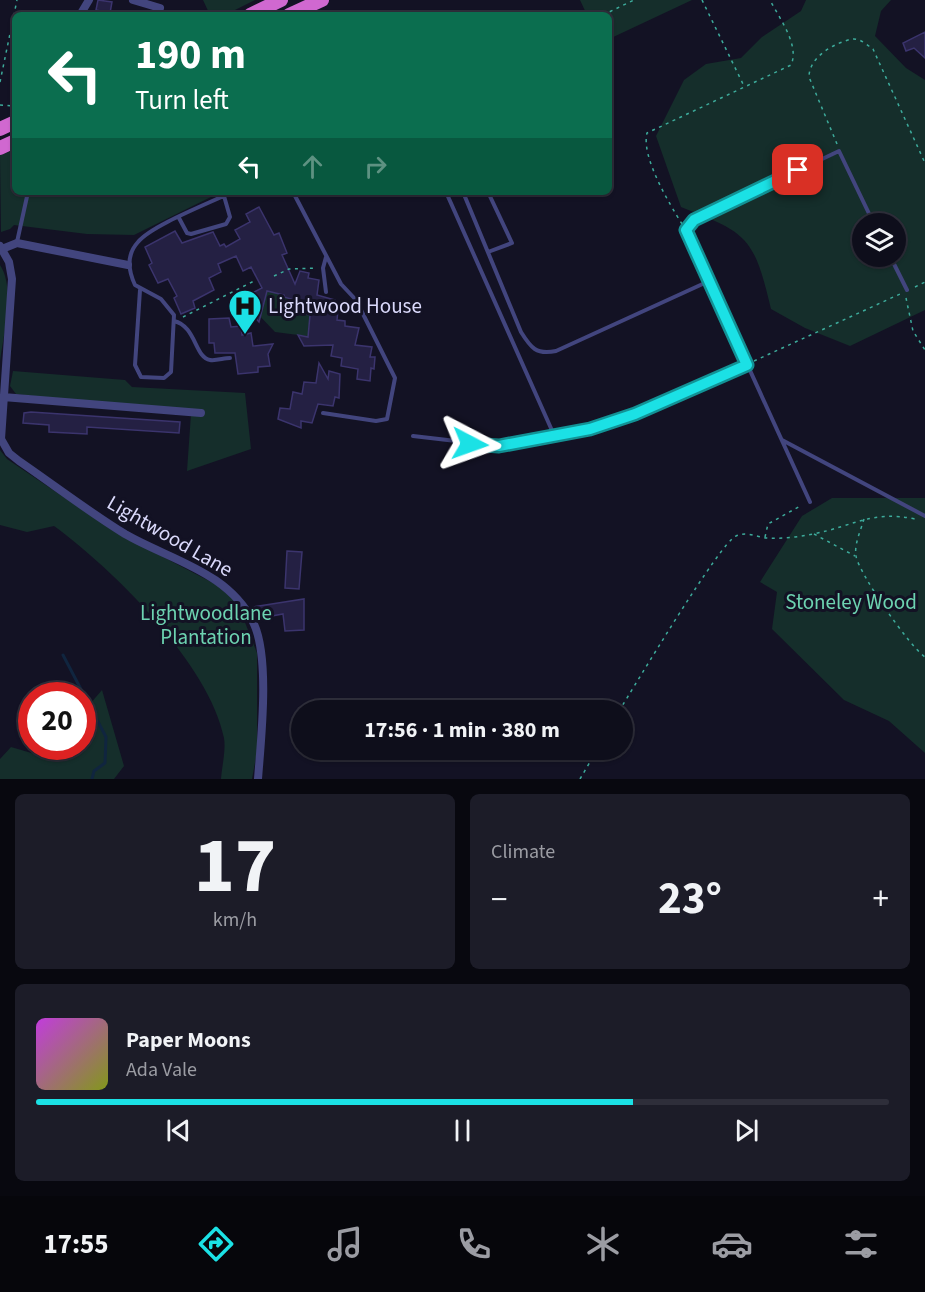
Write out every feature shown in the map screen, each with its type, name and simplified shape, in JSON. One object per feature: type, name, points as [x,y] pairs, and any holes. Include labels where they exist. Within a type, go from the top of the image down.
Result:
[{"type":"highway","points":[[256,12],[281,0]]},
{"type":"highway","points":[[296,12],[322,0]]},
{"type":"street","points":[[133,0],[160,8]]},
{"type":"street","points":[[1,247],[17,243],[128,265]]},
{"type":"street","name":"Lightwood Lane","points":[[1,247],[12,279],[1,439],[9,453],[126,534],[195,568],[229,590],[245,608],[254,626],[261,652],[262,700],[258,779]]},
{"type":"street","points":[[3,397],[201,413]]},
{"type":"lane","points":[[810,502],[707,282],[686,230],[694,220],[839,151],[869,213]]},
{"type":"lane","points":[[17,243],[27,195]]},
{"type":"lane","points":[[295,195],[341,284],[356,300],[395,378],[387,418],[376,421],[323,413]]},
{"type":"lane","points":[[447,195],[554,435]]},
{"type":"lane","points":[[464,195],[521,332],[531,349],[543,354],[556,351],[707,282]]},
{"type":"lane","points":[[488,252],[512,243],[489,195]]},
{"type":"lane","points":[[140,290],[135,365],[141,377],[155,380],[168,377],[171,372],[174,321],[170,308],[160,299],[140,290],[135,285],[128,265],[133,248],[140,240],[179,218],[224,196],[230,217],[226,224],[191,234],[187,233],[179,218]]},
{"type":"lane","points":[[326,257],[323,268],[326,292]]},
{"type":"lane","points":[[895,267],[906,291]]},
{"type":"lane","points":[[174,321],[188,329],[202,357],[209,360],[230,358]]},
{"type":"lane","points":[[413,436],[499,446],[590,429],[635,414],[747,365]]},
{"type":"lane","points":[[782,440],[925,516]]},
{"type":"path","points":[[609,12],[634,0]]},
{"type":"path","points":[[702,0],[744,87]]},
{"type":"path","points":[[686,230],[650,162],[645,140],[647,133],[791,65],[794,57],[793,47],[770,0]]},
{"type":"path","points":[[0,82],[12,24]]},
{"type":"path","points":[[839,151],[809,76],[809,66],[815,56],[853,39],[864,42],[873,49],[925,163]]},
{"type":"path","points":[[274,276],[289,269],[323,268]]},
{"type":"path","points":[[174,321],[254,281]]},
{"type":"path","points":[[747,365],[925,282]]},
{"type":"path","points":[[906,291],[906,303],[913,331],[925,350]]},
{"type":"path","points":[[765,538],[768,524],[810,502]]},
{"type":"path","points":[[626,700],[704,575],[733,537],[746,533],[765,538],[814,534],[864,518],[891,514],[920,520]]},
{"type":"path","points":[[864,518],[857,540],[856,556],[873,590],[925,657]]},
{"type":"path","points":[[814,534],[856,556]]},
{"type":"path","points":[[580,779],[591,760]]},
{"type":"green space","points":[[203,0],[255,0],[231,12],[209,12]]},
{"type":"green space","points":[[580,0],[692,0],[612,38],[612,12],[586,12]]},
{"type":"green space","points":[[806,0],[891,0],[881,11],[875,36],[906,68],[925,80],[925,310],[850,346],[805,328],[771,309],[759,266],[745,241],[721,224],[681,207],[656,136],[684,80],[706,64],[741,58],[762,37],[801,11]]},
{"type":"green space","points":[[12,151],[12,195],[215,195],[134,235],[87,234],[14,225],[1,232],[0,155]]},
{"type":"green space","points":[[0,265],[5,275],[8,299],[0,362]]},
{"type":"green space","points":[[269,291],[284,295],[296,304],[296,309],[317,317],[309,340],[306,336],[275,332],[255,311],[263,308],[265,298],[259,297]]},
{"type":"green space","points":[[13,371],[125,380],[132,387],[245,393],[251,449],[187,471],[191,414],[16,394],[10,386]]},
{"type":"green space","name":"Lightwoodlane Plantation","points":[[0,450],[7,459],[117,533],[215,584],[237,602],[257,653],[257,752],[252,779],[221,779],[224,738],[215,710],[200,680],[179,650],[130,592],[54,526],[27,532],[0,525]]},
{"type":"green space","name":"Stoneley Wood","points":[[832,498],[925,498],[925,753],[889,721],[844,700],[772,629],[777,592],[760,582],[802,516]]},
{"type":"green space","points":[[102,690],[124,766],[114,779],[0,779],[0,759],[11,747],[18,749],[18,760],[96,760],[96,697]]},
{"type":"building","points":[[98,0],[112,2],[110,12],[96,10]]},
{"type":"building","points":[[925,32],[925,58],[914,48],[906,51],[903,43]]},
{"type":"building","points":[[259,207],[274,235],[279,233],[287,253],[282,255],[295,284],[300,271],[309,273],[308,278],[319,280],[317,295],[335,300],[334,310],[338,310],[337,320],[345,321],[345,326],[359,328],[355,345],[372,347],[370,357],[375,357],[370,381],[357,379],[358,369],[341,366],[342,358],[331,356],[333,345],[304,346],[298,335],[308,337],[310,315],[305,314],[306,311],[296,309],[296,304],[290,302],[291,299],[284,295],[267,291],[259,322],[250,312],[254,292],[262,288],[251,267],[243,271],[236,256],[218,264],[221,272],[209,278],[214,290],[193,301],[195,308],[181,314],[174,298],[177,296],[168,279],[158,283],[149,265],[152,263],[145,247],[175,231],[182,243],[213,232],[220,246],[224,244],[226,247],[240,239],[235,230],[250,222],[246,214]]},
{"type":"building","points":[[229,318],[231,327],[241,326],[242,335],[251,333],[253,346],[273,344],[268,354],[270,366],[258,367],[258,372],[238,374],[235,353],[215,353],[214,343],[209,343],[209,319]]},
{"type":"building","points":[[319,363],[328,379],[329,371],[340,374],[339,398],[335,397],[333,406],[318,404],[312,423],[301,421],[301,428],[278,419],[280,408],[290,409],[293,392],[302,394],[304,382],[316,383]]},
{"type":"building","points":[[24,413],[180,422],[179,433],[87,427],[87,434],[49,432],[49,425],[23,423]]},
{"type":"building","points":[[287,551],[302,552],[299,589],[285,588]]},
{"type":"building","points":[[304,599],[304,630],[285,631],[283,614],[261,618],[253,607]]},
{"type":"waterway","points":[[63,655],[106,737],[105,763],[94,771],[92,779]]},
{"type":"place","name":"Lightwood House","points":[[245,335]]},
{"type":"route","points":[[470,444],[499,446],[590,429],[635,414],[747,365],[707,282],[686,230],[694,220],[798,170]]}]
